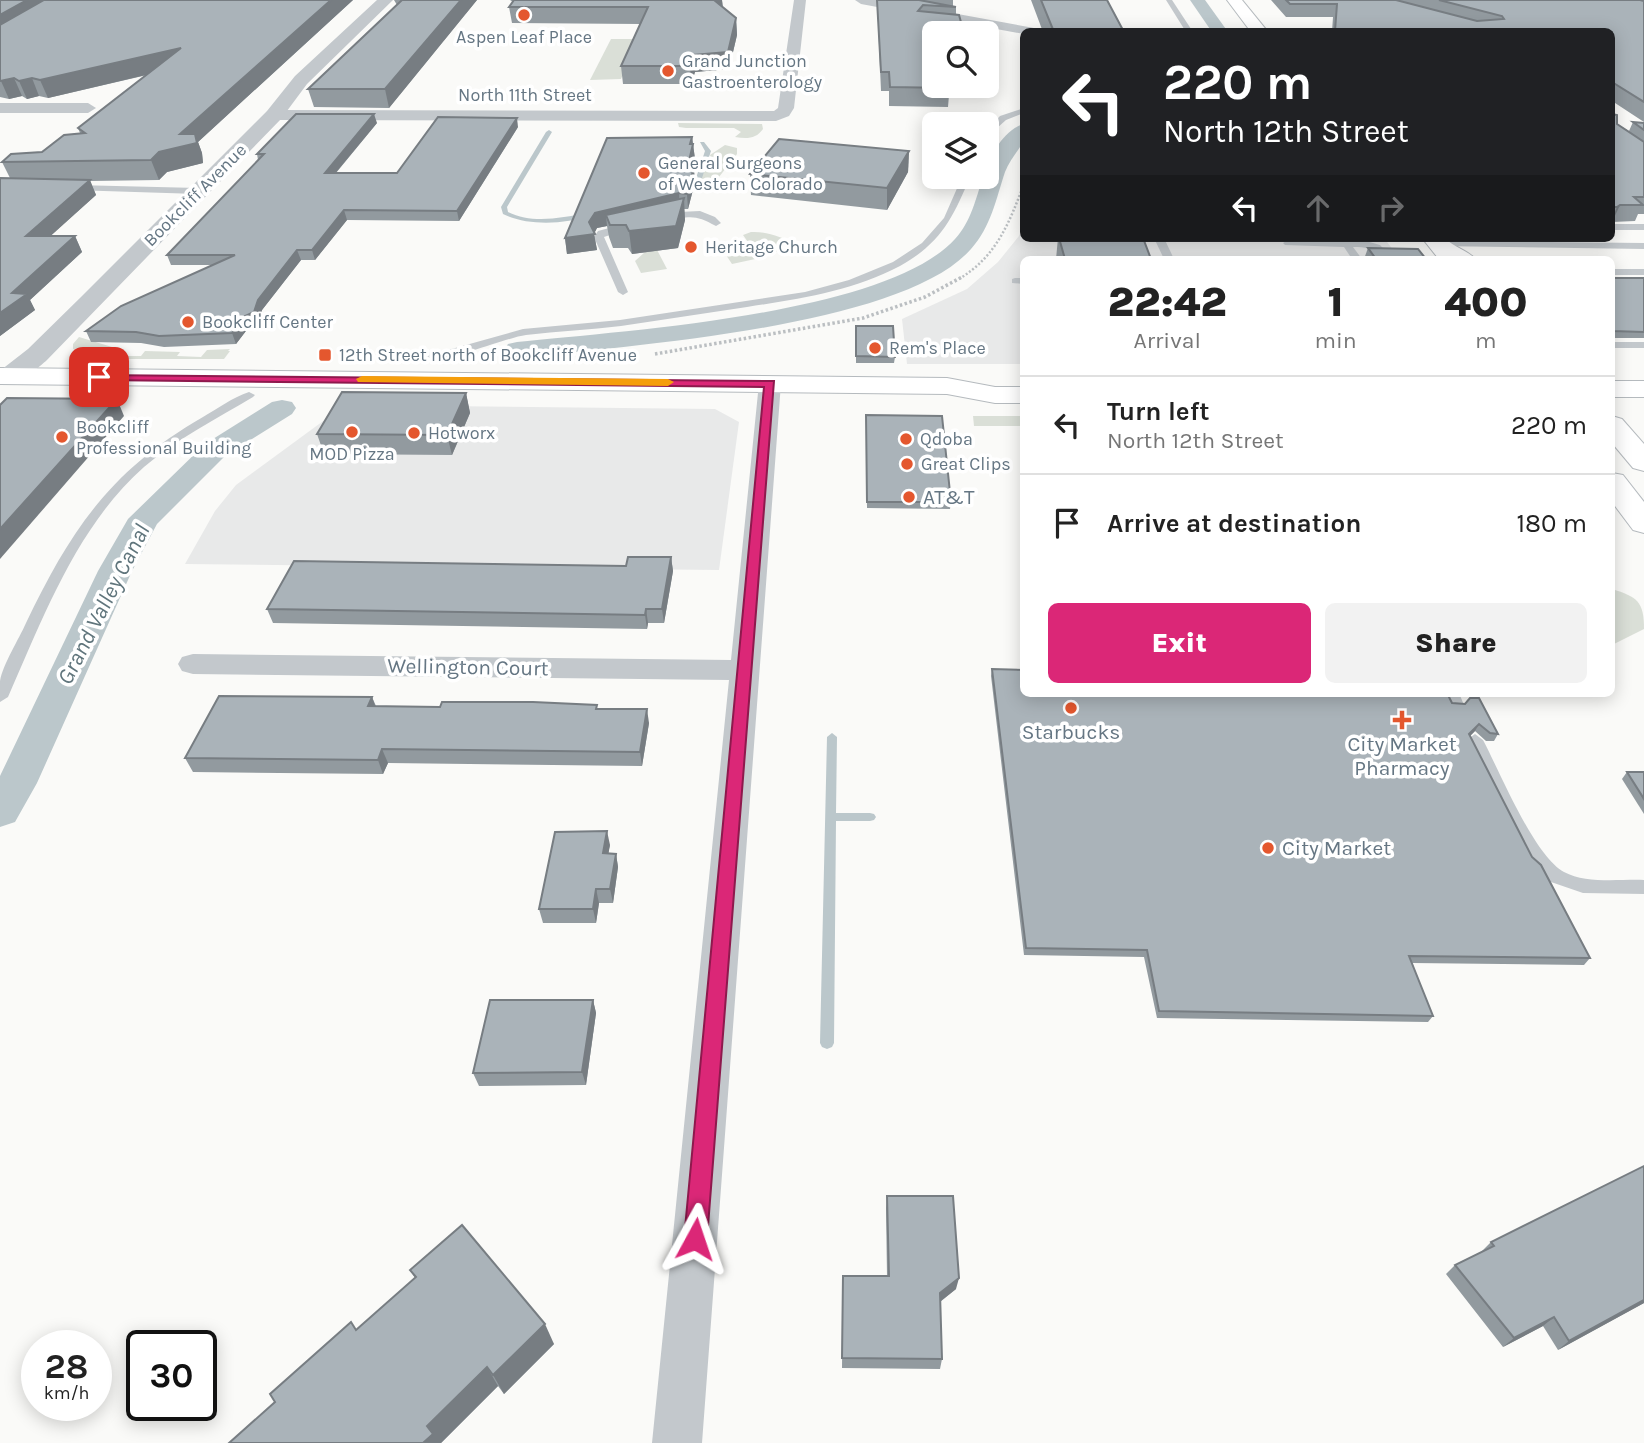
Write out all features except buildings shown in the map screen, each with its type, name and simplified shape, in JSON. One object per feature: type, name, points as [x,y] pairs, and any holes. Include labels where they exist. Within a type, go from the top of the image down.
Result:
[{"type":"main road","points":[[1234,0],[1257,28]]},
{"type":"main road","points":[[947,386],[984,375],[1020,376]]},
{"type":"main road","points":[[4,379],[770,383],[947,386],[995,395],[1020,395]]},
{"type":"main road","points":[[1615,389],[1644,389]]},
{"type":"main road","points":[[1615,428],[1644,462]]},
{"type":"main road","points":[[1615,486],[1644,523]]},
{"type":"street","name":"Bookcliff Avenue","points":[[4,379],[37,355],[274,115],[301,80],[386,0]]},
{"type":"street","name":"North 11th Street","points":[[274,115],[776,116],[784,113],[786,108],[800,0]]},
{"type":"street","points":[[861,0],[952,21]]},
{"type":"street","points":[[999,30],[1020,31]]},
{"type":"street","points":[[4,111],[88,108]]},
{"type":"street","points":[[677,1443],[770,383]]},
{"type":"street","name":"Wellington Court","points":[[193,664],[743,670]]},
{"type":"lane","points":[[1169,0],[1187,28]]},
{"type":"lane","points":[[999,122],[1020,112]]},
{"type":"lane","points":[[69,188],[198,191]]},
{"type":"lane","points":[[425,355],[449,353],[523,332],[620,323],[793,297],[852,282],[896,264],[925,245],[948,219],[961,189]]},
{"type":"lane","points":[[656,222],[693,213],[707,216],[716,223]]},
{"type":"lane","points":[[622,292],[599,237],[600,233],[639,225]]},
{"type":"lane","points":[[1615,227],[1644,227]]},
{"type":"lane","points":[[1505,242],[1517,256]]},
{"type":"lane","points":[[1444,251],[1505,242],[1644,246]]},
{"type":"lane","points":[[1288,243],[1377,247],[1385,256]]},
{"type":"lane","points":[[1349,256],[1352,244]]},
{"type":"lane","points":[[1352,244],[1356,256]]},
{"type":"lane","points":[[1352,244],[1364,256]]},
{"type":"lane","points":[[1352,244],[1372,256]]},
{"type":"lane","points":[[1615,272],[1644,272]]},
{"type":"lane","points":[[1615,345],[1644,345]]},
{"type":"lane","points":[[0,697],[70,555],[96,512],[126,477],[249,395]]},
{"type":"lane","points":[[1475,740],[1536,858],[1557,877],[1583,886],[1644,887]]},
{"type":"shaded area","points":[[611,39],[639,39],[621,79],[590,80]]},
{"type":"shaded area","points":[[678,123],[762,124],[763,129],[751,138],[743,138],[735,137],[741,132],[734,128],[686,128],[679,127]]},
{"type":"shaded area","points":[[725,145],[737,148],[737,154],[715,182],[702,183],[702,174],[713,163],[710,155]]},
{"type":"shaded area","points":[[751,232],[780,237],[796,244],[796,248],[788,252],[770,252],[760,258],[732,264],[724,252],[750,245],[743,235]]},
{"type":"shaded area","points":[[1020,233],[1020,242],[1387,242],[1398,256],[1020,256],[1020,364],[907,364],[902,319],[967,289],[998,262]]},
{"type":"shaded area","points":[[654,244],[667,269],[641,273],[635,261]]},
{"type":"shaded area","points":[[79,337],[122,350],[117,356],[141,356],[145,351],[180,352],[177,356],[201,357],[207,350],[230,351],[224,359],[89,359],[75,351],[82,348],[73,349],[73,344]]},
{"type":"shaded area","points":[[439,406],[715,409],[739,422],[719,570],[185,564],[215,511],[236,485],[330,416]]},
{"type":"shaded area","points":[[973,416],[1020,416],[1020,426],[974,426]]},
{"type":"shaded area","points":[[1615,590],[1633,598],[1640,606],[1644,629],[1615,644]]},
{"type":"waterway","points":[[1197,0],[1217,28]]},
{"type":"waterway","points":[[549,132],[504,207],[505,213],[534,221],[586,215]]},
{"type":"waterway","points":[[517,350],[652,335],[753,320],[870,296],[910,281],[946,259],[966,241],[982,213],[1003,154],[1020,134]]},
{"type":"waterway","points":[[697,184],[708,151],[702,143]]},
{"type":"waterway","name":"Grand Valley Canal","points":[[0,811],[17,783],[115,571],[144,519],[215,450],[282,408]]},
{"type":"waterway","points":[[827,1043],[832,737]]},
{"type":"waterway","points":[[831,817],[870,817]]},
{"type":"slow traffic","points":[[362,379],[668,382]]},
{"type":"place","name":"Aspen Leaf Place","points":[[524,15]]},
{"type":"place","name":"Grand Junction Gastroenterology","points":[[668,71]]},
{"type":"place","name":"General Surgeons of Western Colorado","points":[[644,173]]},
{"type":"place","name":"Heritage Church","points":[[691,247]]},
{"type":"place","name":"Bookcliff Center","points":[[188,322]]},
{"type":"place","name":"Rem's Place","points":[[875,348]]},
{"type":"place","name":"12th Street north of Bookcliff Avenue","points":[[325,355]]},
{"type":"place","name":"MOD Pizza","points":[[352,432]]},
{"type":"place","name":"Hotworx","points":[[414,433]]},
{"type":"place","name":"Bookcliff Professional Building","points":[[62,437]]},
{"type":"place","name":"Qdoba","points":[[906,439]]},
{"type":"place","name":"Great Clips","points":[[907,464]]},
{"type":"place","name":"AT&T","points":[[909,497]]},
{"type":"place","name":"Starbucks","points":[[1071,708]]},
{"type":"place","name":"City Market Pharmacy","points":[[1402,720]]},
{"type":"place","name":"City Market","points":[[1268,848]]},
{"type":"route","points":[[99,377],[770,383],[695,1239]]}]
